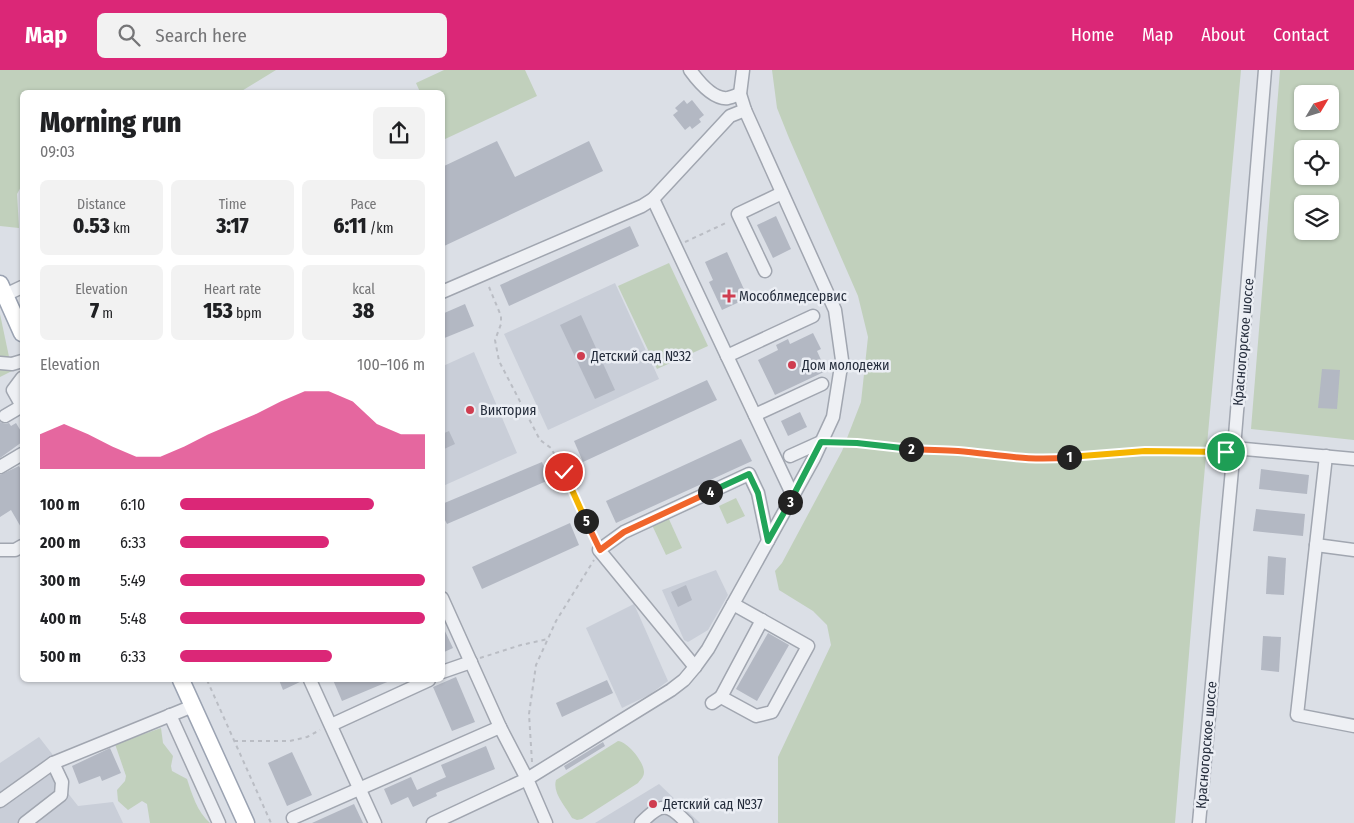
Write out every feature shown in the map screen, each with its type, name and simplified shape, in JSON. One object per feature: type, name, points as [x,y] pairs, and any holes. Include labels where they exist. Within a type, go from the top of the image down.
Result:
[{"type":"main road","points":[[3,290],[20,328]]},
{"type":"main road","points":[[182,682],[246,823]]},
{"type":"street","points":[[690,70],[716,96],[727,98],[740,94]]},
{"type":"street","points":[[433,823],[462,817],[659,698],[684,680],[708,649],[793,496],[833,416],[842,360],[835,310],[745,110],[740,94],[743,70]]},
{"type":"street","name":"Красногорское шоссе","points":[[1198,823],[1265,70]]},
{"type":"street","points":[[445,291],[642,206],[653,198],[730,116],[745,110]]},
{"type":"street","points":[[765,271],[738,214],[782,193]]},
{"type":"street","points":[[653,198],[793,496]]},
{"type":"street","points":[[3,290],[20,287]]},
{"type":"street","points":[[728,356],[813,316]]},
{"type":"street","points":[[0,363],[20,362]]},
{"type":"street","points":[[20,381],[13,390],[20,402]]},
{"type":"street","points":[[755,415],[822,384]]},
{"type":"street","points":[[6,416],[20,407]]},
{"type":"street","points":[[790,456],[821,442]]},
{"type":"street","points":[[1230,450],[1354,459]]},
{"type":"street","points":[[0,467],[20,455]]},
{"type":"street","points":[[1326,456],[1296,715],[1354,726]]},
{"type":"street","points":[[695,667],[600,550],[624,532],[749,474],[758,493],[768,541]]},
{"type":"street","points":[[1316,545],[1354,550]]},
{"type":"street","points":[[0,550],[15,550],[20,547]]},
{"type":"street","points":[[733,604],[762,620],[808,646],[772,712],[756,716],[717,700],[762,620]]},
{"type":"street","points":[[445,605],[500,727],[531,776],[546,823]]},
{"type":"street","points":[[445,671],[471,662]]},
{"type":"street","points":[[311,682],[375,823]]},
{"type":"street","points":[[331,725],[425,682]]},
{"type":"street","points":[[0,800],[53,763],[192,706]]},
{"type":"street","points":[[170,716],[219,823]]},
{"type":"street","points":[[293,818],[500,727]]},
{"type":"street","points":[[24,823],[61,795],[62,782],[53,763]]},
{"type":"street","points":[[641,823],[654,810],[664,807],[675,811],[687,823]]},
{"type":"path","points":[[675,246],[739,216]]},
{"type":"path","points":[[489,287],[501,316],[501,324],[494,340],[500,361],[540,440],[551,448],[564,472],[600,550],[556,621],[536,665],[529,714],[531,776]]},
{"type":"path","points":[[821,442],[958,451],[1002,457],[1052,459],[1145,451],[1230,450]]},
{"type":"path","points":[[471,662],[520,645],[548,639]]},
{"type":"path","points":[[208,682],[270,823]]},
{"type":"path","points":[[234,741],[290,741],[307,737],[331,725]]},
{"type":"shaded area","name":"Детский сад №32","points":[[615,283],[659,379],[548,430],[504,334]]},
{"type":"shaded area","name":"Виктория","points":[[474,352],[517,453],[445,485],[445,365]]},
{"type":"shaded area","points":[[716,570],[728,595],[708,630],[688,642],[684,640],[662,590]]},
{"type":"shaded area","points":[[634,604],[668,681],[649,695],[622,708],[586,628]]},
{"type":"shaded area","points":[[39,737],[56,759],[67,792],[78,806],[113,802],[123,823],[0,823],[0,763]]},
{"type":"shaded area","name":"Детский сад №37","points":[[659,784],[700,823],[595,823]]},
{"type":"green space","points":[[0,70],[276,70],[243,90],[20,90],[20,189],[17,194],[19,228],[0,226]]},
{"type":"green space","points":[[444,70],[525,70],[537,96],[445,139],[445,90],[419,90],[416,83]]},
{"type":"green space","points":[[772,70],[1241,70],[1175,823],[778,823],[778,757],[831,645],[827,625],[813,611],[779,590],[775,571],[782,563],[842,451],[861,402],[868,337],[858,296],[777,108]]},
{"type":"green space","points":[[1280,70],[1354,70],[1354,440],[1251,429]]},
{"type":"green space","points":[[669,263],[708,346],[657,369],[618,286]]},
{"type":"green space","points":[[0,314],[12,371],[0,377]]},
{"type":"green space","points":[[736,498],[745,516],[727,524],[719,506]]},
{"type":"green space","points":[[668,517],[682,548],[666,555],[652,525]]},
{"type":"green space","points":[[161,728],[163,743],[173,756],[172,771],[187,779],[198,808],[210,823],[150,823],[147,804],[142,801],[128,810],[118,801],[117,790],[125,781],[126,776],[115,744]]},
{"type":"green space","points":[[618,741],[631,749],[638,758],[643,768],[643,777],[638,783],[582,819],[572,818],[560,800],[555,785],[556,780]]},
{"type":"building","points":[[684,100],[687,104],[692,100],[704,115],[699,119],[701,122],[692,129],[690,126],[685,130],[673,115],[678,111],[675,108]]},
{"type":"building","points":[[497,141],[515,177],[589,141],[603,171],[445,246],[445,166]]},
{"type":"building","points":[[776,216],[791,249],[773,258],[757,225]]},
{"type":"building","points":[[630,226],[639,246],[509,306],[500,285]]},
{"type":"building","points":[[727,252],[748,298],[722,310],[709,282],[713,280],[705,262]]},
{"type":"building","points":[[465,304],[474,326],[445,338],[445,313]]},
{"type":"building","points":[[581,315],[615,390],[595,399],[560,325]]},
{"type":"building","name":"Дом молодежи","points":[[813,333],[821,349],[817,351],[826,371],[775,395],[758,360],[778,350],[776,345],[788,339],[790,344]]},
{"type":"building","points":[[1322,369],[1340,370],[1337,409],[1318,408]]},
{"type":"building","points":[[707,380],[717,400],[583,462],[574,441]]},
{"type":"building","points":[[800,412],[807,427],[788,436],[781,421]]},
{"type":"building","points":[[0,422],[9,423],[11,426],[16,423],[20,430],[20,443],[0,458]]},
{"type":"building","points":[[449,431],[455,444],[445,449],[445,433]]},
{"type":"building","points":[[741,439],[752,461],[616,523],[606,501]]},
{"type":"building","points":[[542,462],[549,480],[447,524],[445,520],[445,503]]},
{"type":"building","points":[[19,466],[20,468],[20,526],[11,510],[0,517],[0,475]]},
{"type":"building","points":[[1261,469],[1309,475],[1307,494],[1259,489]]},
{"type":"building","points":[[1256,509],[1305,514],[1303,536],[1253,531]]},
{"type":"building","points":[[570,523],[579,545],[482,589],[472,567]]},
{"type":"building","points":[[1268,556],[1286,558],[1284,595],[1266,594]]},
{"type":"building","points":[[686,585],[692,600],[678,607],[671,592]]},
{"type":"building","points":[[445,631],[453,648],[445,652]]},
{"type":"building","points":[[768,633],[789,645],[757,701],[736,689]]},
{"type":"building","points":[[1263,636],[1281,637],[1279,672],[1261,670]]},
{"type":"building","points":[[456,677],[475,722],[452,731],[433,687]]},
{"type":"building","points":[[607,680],[613,693],[562,717],[556,703]]},
{"type":"building","points":[[280,682],[300,682],[283,690]]},
{"type":"building","points":[[334,682],[387,682],[342,701]]},
{"type":"building","points":[[603,742],[605,746],[566,770],[564,766]]},
{"type":"building","points":[[486,746],[495,769],[436,793],[437,796],[413,807],[408,797],[391,805],[384,789],[411,777],[417,790],[446,777],[441,765]]},
{"type":"building","points":[[110,748],[121,773],[102,781],[100,776],[79,784],[72,766]]},
{"type":"building","points":[[292,752],[312,795],[287,806],[268,763]]},
{"type":"building","points":[[354,804],[363,823],[312,823]]},
{"type":"place","name":"Мособлмедсервис","points":[[729,296]]},
{"type":"place","name":"Детский сад №32","points":[[581,356]]},
{"type":"place","name":"Дом молодежи","points":[[792,365]]},
{"type":"place","name":"Виктория","points":[[470,410]]},
{"type":"place","name":"Детский сад №37","points":[[653,804]]},
{"type":"route","points":[[564,472],[600,550],[624,532],[749,474],[758,493],[768,541],[821,442],[958,451],[1002,457],[1052,459],[1145,451],[1226,452]]}]
